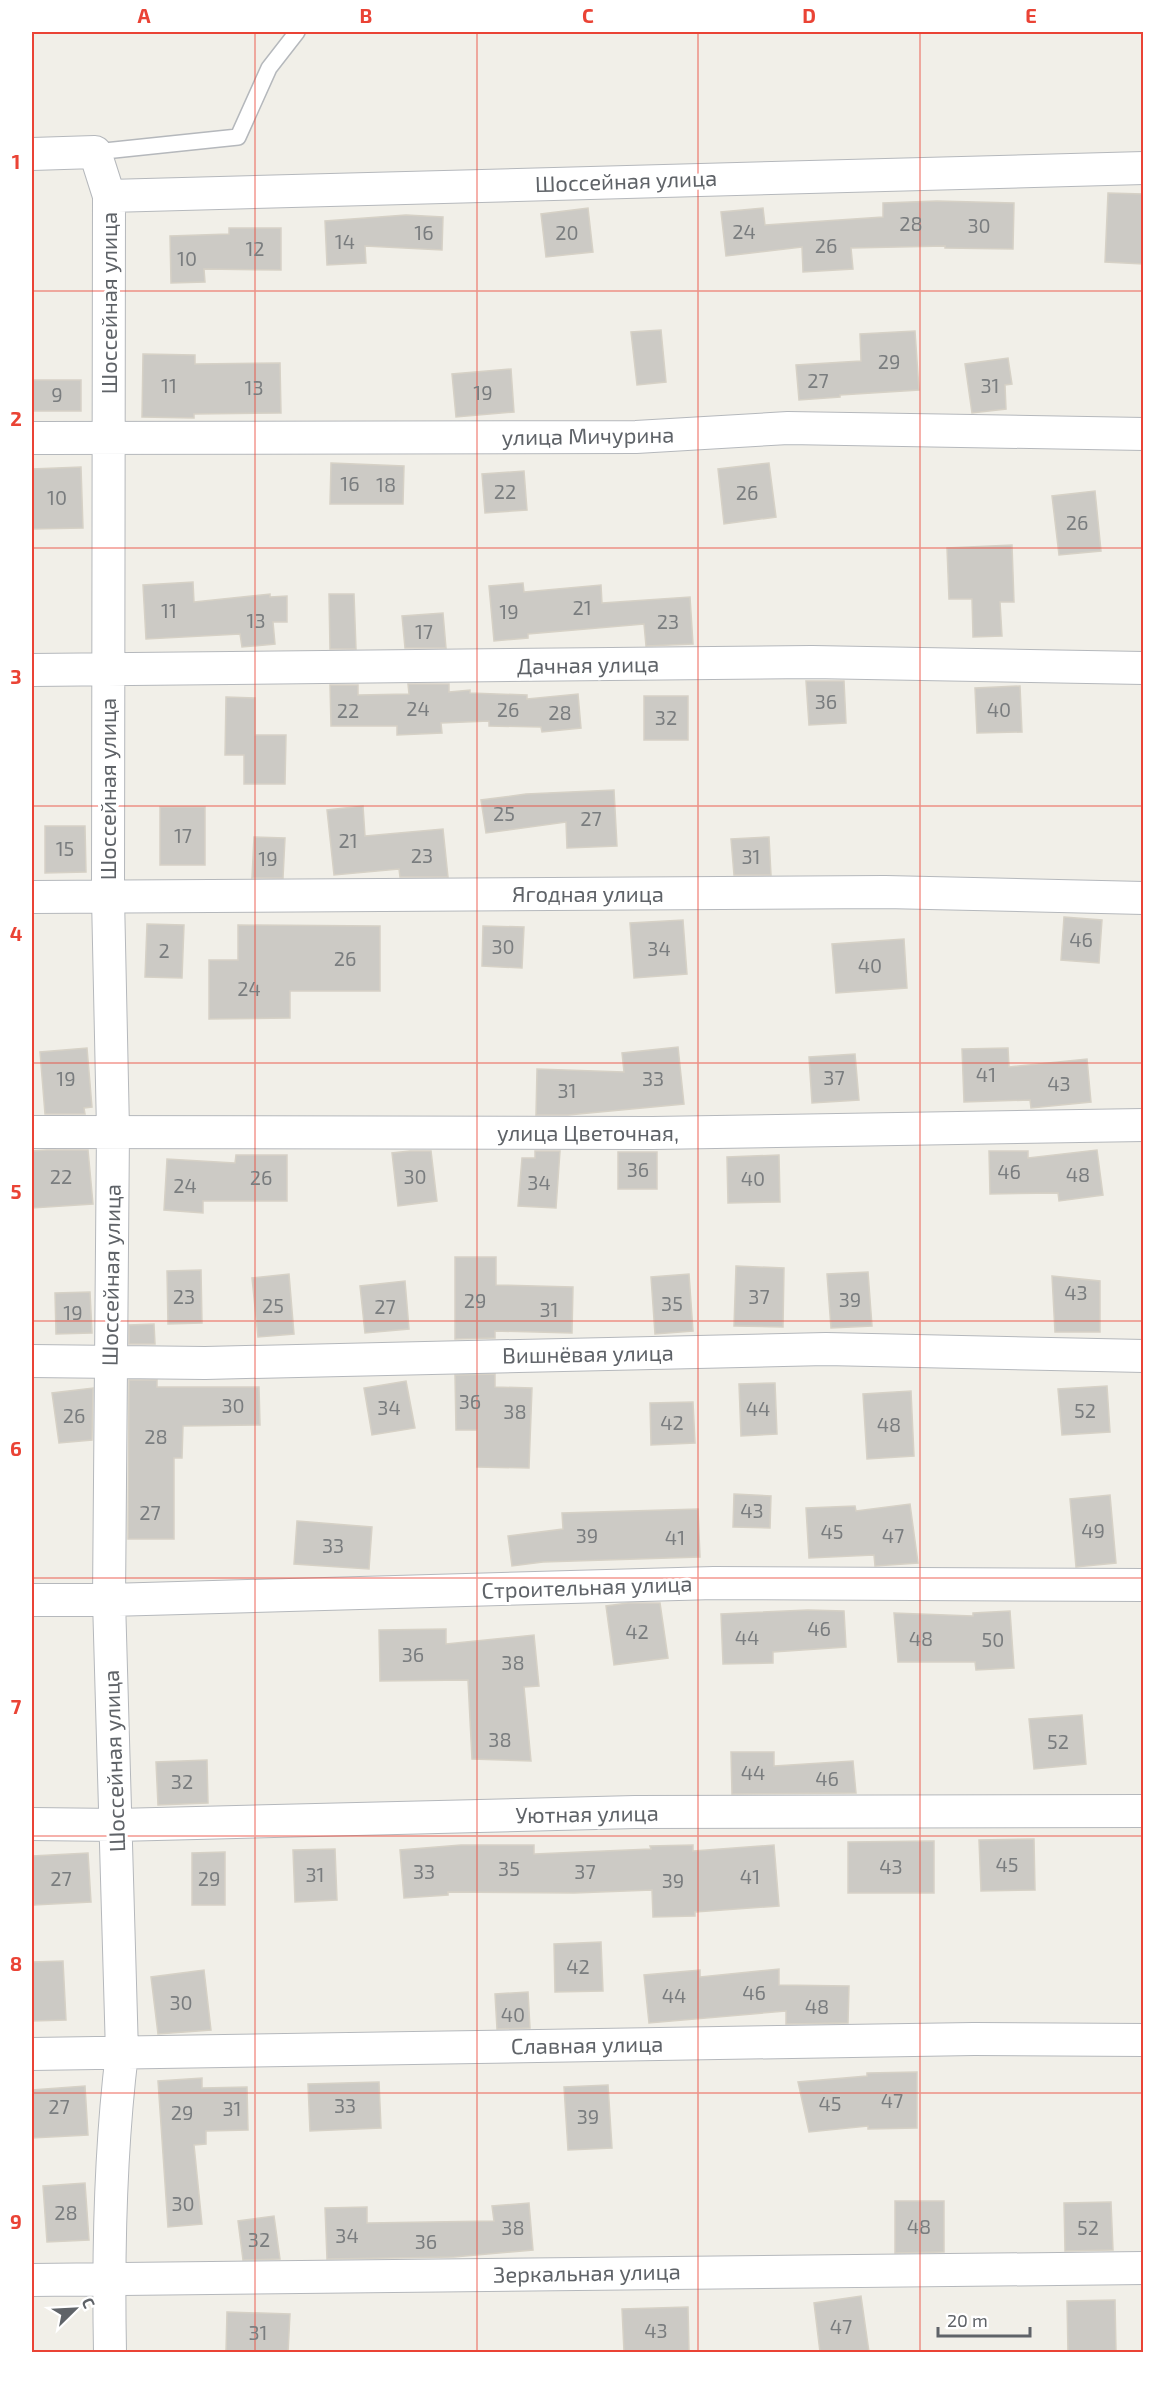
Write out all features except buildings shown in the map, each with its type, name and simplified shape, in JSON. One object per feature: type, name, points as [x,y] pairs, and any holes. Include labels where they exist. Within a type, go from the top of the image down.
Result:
[{"type":"street","points":[[32,154],[95,152]]},
{"type":"street","name":"Шоссейная улица","points":[[95,152],[109,196],[108,897],[113,1130],[108,1600],[117,1825],[122,2054],[115,2109],[108,2280],[110,2352]]},
{"type":"street","name":"Шоссейная улица","points":[[109,196],[1143,168]]},
{"type":"street","name":"улица Мичурина","points":[[32,438],[636,437],[788,428],[1143,434]]},
{"type":"street","name":"Дачная улица","points":[[32,670],[812,662],[1143,668]]},
{"type":"street","name":"Ягодная улица","points":[[32,897],[885,892],[1143,898]]},
{"type":"street","name":"улица Цветочная,","points":[[32,1132],[113,1130],[652,1133],[1143,1125]]},
{"type":"street","name":"Вишнёвая улица","points":[[32,1361],[205,1363],[826,1349],[1143,1356]]},
{"type":"street","name":"Строительная улица","points":[[32,1600],[108,1600],[714,1583],[1143,1585]]},
{"type":"street","name":"Уютная улица","points":[[32,1824],[117,1825],[635,1812],[1143,1811]]},
{"type":"street","name":"Славная улица","points":[[32,2054],[950,2039],[1143,2040]]},
{"type":"street","name":"Зеркальная улица","points":[[32,2280],[787,2270],[1143,2268]]},
{"type":"lane","points":[[95,152],[238,137],[269,68],[297,32]]}]
